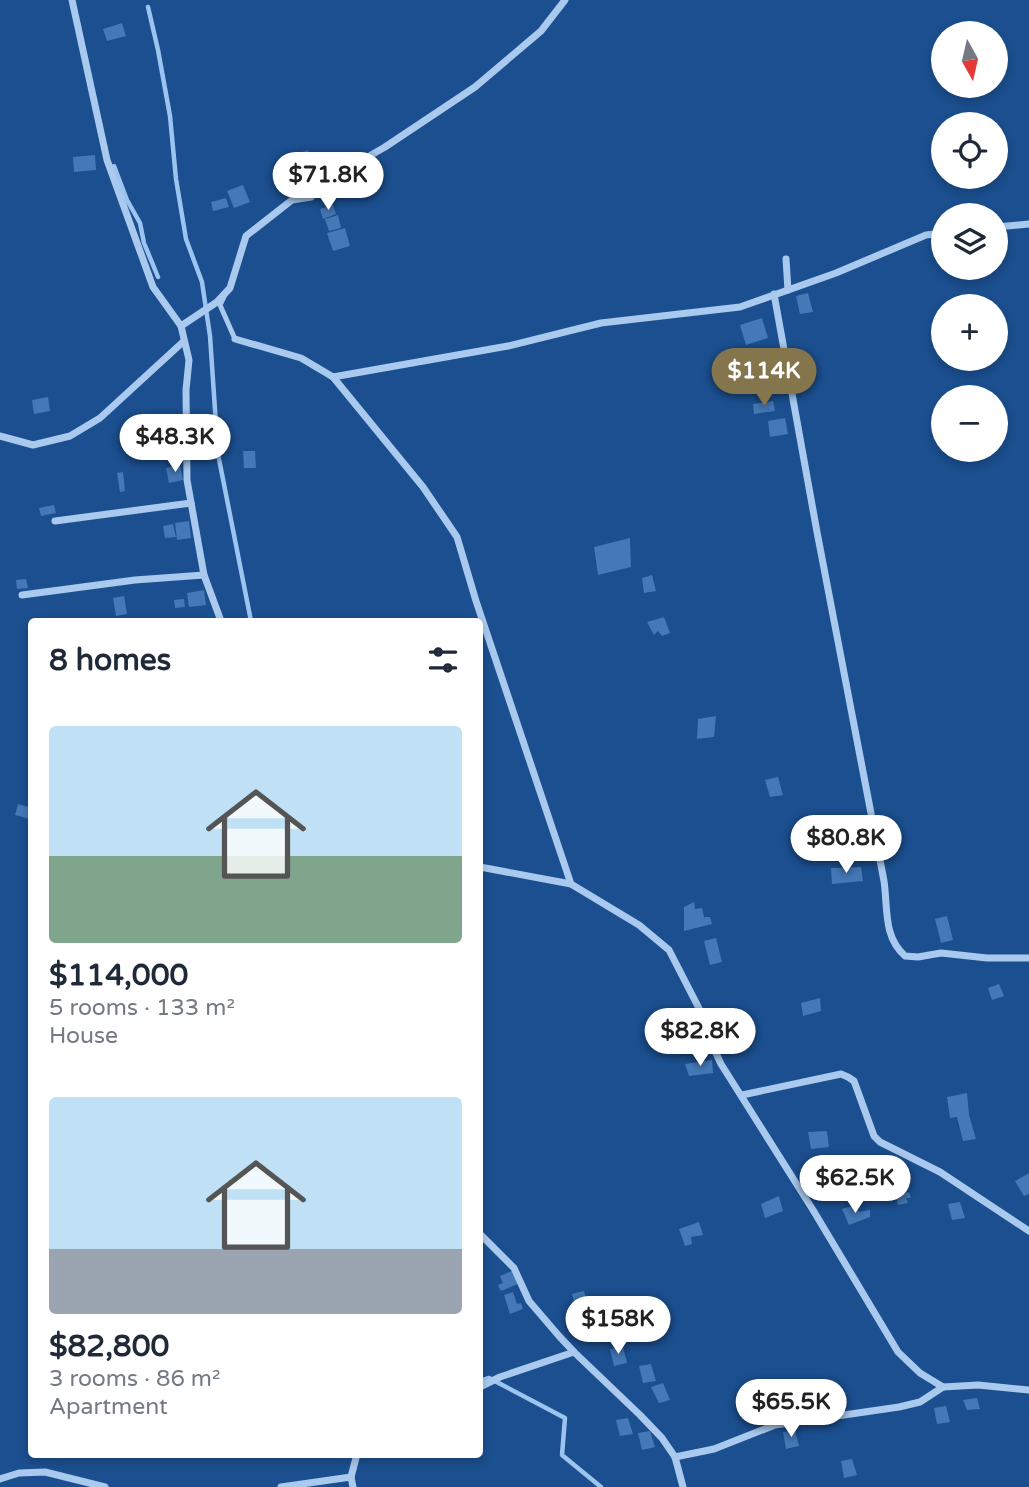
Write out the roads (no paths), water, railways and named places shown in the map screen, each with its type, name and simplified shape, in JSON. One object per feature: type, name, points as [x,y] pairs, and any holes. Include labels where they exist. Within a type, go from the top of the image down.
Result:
[{"type":"street","points":[[72,0],[107,160],[153,287],[181,326],[189,360],[186,390],[187,480],[204,575],[220,618]]},
{"type":"street","points":[[181,326],[217,302],[230,288],[246,236],[292,200],[311,197],[321,184],[385,147],[475,87],[541,32],[565,0]]},
{"type":"street","points":[[1008,227],[1029,224]]},
{"type":"street","points":[[333,377],[508,346],[601,323],[740,307],[836,273],[931,234]]},
{"type":"street","points":[[786,259],[788,290]]},
{"type":"street","points":[[774,294],[884,881],[887,923],[895,947],[905,957],[941,953],[986,958],[1029,958]]},
{"type":"street","points":[[235,338],[301,358],[333,377],[423,486],[457,537],[481,618]]},
{"type":"street","points":[[0,436],[33,445],[70,436],[100,418],[184,341]]},
{"type":"street","points":[[55,520],[191,503]]},
{"type":"street","points":[[22,595],[135,580],[204,575]]},
{"type":"street","points":[[483,623],[571,884]]},
{"type":"street","points":[[483,868],[571,884],[639,925],[669,950],[704,1018],[709,1038],[721,1064],[898,1352],[920,1373],[943,1387]]},
{"type":"street","points":[[742,1095],[841,1074],[848,1077],[854,1081],[874,1136],[880,1142],[940,1172],[1029,1231]]},
{"type":"street","points":[[483,1237],[514,1268],[529,1301],[574,1352],[662,1438],[675,1457],[683,1487]]},
{"type":"street","points":[[483,1386],[509,1373],[574,1352]]},
{"type":"street","points":[[675,1457],[715,1449],[775,1425],[920,1402],[943,1387],[978,1385],[1029,1390]]},
{"type":"street","points":[[352,1487],[351,1477],[356,1458]]},
{"type":"street","points":[[0,1479],[19,1473],[45,1472],[105,1487]]},
{"type":"street","points":[[281,1487],[351,1477]]},
{"type":"lane","points":[[230,288],[220,305],[235,338]]},
{"type":"waterway","points":[[148,7],[170,116],[176,179],[186,239],[202,282],[210,336],[218,454],[250,618]]},
{"type":"waterway","points":[[114,166],[127,200],[140,223],[144,243],[158,277]]},
{"type":"waterway","points":[[483,1380],[489,1378],[565,1418],[562,1455],[601,1487]]}]
